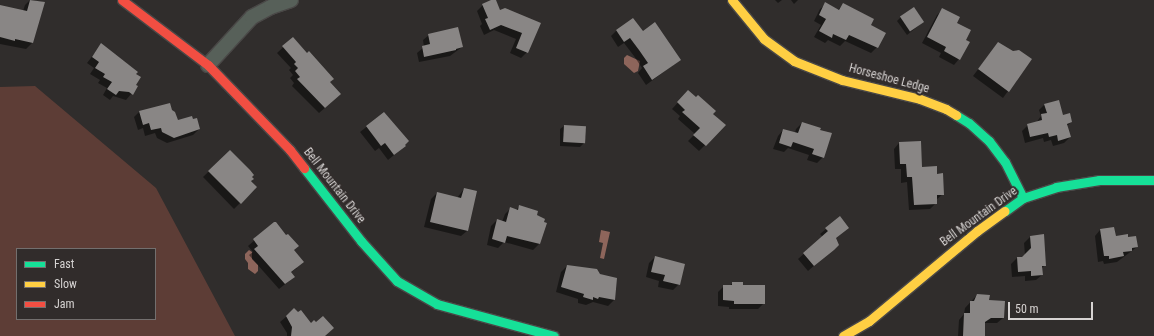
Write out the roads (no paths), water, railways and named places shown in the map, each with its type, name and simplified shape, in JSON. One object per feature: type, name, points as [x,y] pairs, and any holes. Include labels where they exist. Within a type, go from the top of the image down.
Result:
[{"type":"street","name":"Bell Mountain Drive","points":[[122,0],[208,65],[290,150],[361,241],[397,282],[438,304],[483,318],[554,336]]},
{"type":"street","points":[[208,65],[252,17],[271,7],[291,0]]},
{"type":"street","name":"Horseshoe Ledge","points":[[732,0],[746,19],[764,39],[794,61],[842,80],[920,99],[946,109],[969,122],[989,141],[1001,157],[1023,198]]},
{"type":"street","name":"Bell Mountain Drive","points":[[844,336],[869,320],[978,231],[1023,198],[1056,187],[1099,180],[1154,180]]}]
